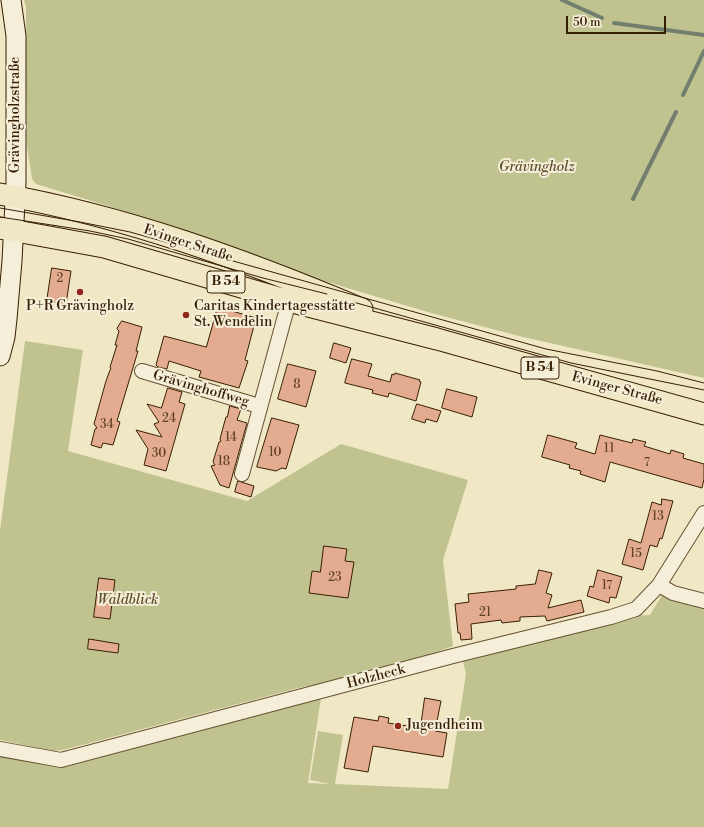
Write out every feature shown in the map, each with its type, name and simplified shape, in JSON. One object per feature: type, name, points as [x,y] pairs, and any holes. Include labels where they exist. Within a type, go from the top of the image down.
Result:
[{"type":"main road","name":"Grävingholzstraße","points":[[0,356],[5,337],[7,319],[7,195],[16,36],[11,0]]},
{"type":"main road","name":"Evinger Straße","points":[[7,195],[99,215],[182,241],[274,273],[437,339]]},
{"type":"main road","name":"Evinger Straße","points":[[7,230],[104,247],[163,263],[289,302],[437,339],[704,414]]},
{"type":"street","name":"Grävinghoffweg","points":[[242,474],[289,302]]},
{"type":"street","name":"Grävinghoffweg","points":[[142,371],[260,406]]},
{"type":"street","name":"Holzheck","points":[[0,749],[61,760],[453,656],[612,617],[636,609],[659,585],[704,512]]},
{"type":"street","points":[[659,585],[673,593],[704,601]]},
{"type":"green space","name":"Grävingholz","points":[[24,0],[704,0],[704,378],[519,336],[431,313],[314,278],[250,253],[167,224],[36,184],[32,179],[27,146],[26,7]]},
{"type":"green space","name":"Waldblick","points":[[25,341],[83,350],[68,451],[247,501],[341,444],[468,480],[443,560],[453,646],[431,654],[321,684],[302,687],[63,750],[53,751],[0,740],[0,531]]},
{"type":"green space","points":[[664,592],[704,605],[704,827],[0,827],[0,755],[50,766],[66,767],[321,698],[308,783],[330,784],[310,780],[318,731],[343,735],[335,784],[448,789],[466,674],[463,662],[453,656],[611,617],[650,615]]},
{"type":"building","points":[[52,268],[71,271],[66,304],[47,301]]},
{"type":"building","points":[[218,307],[256,318],[245,360],[248,361],[239,388],[199,377],[201,371],[169,361],[167,369],[156,365],[164,336],[206,347]]},
{"type":"building","points":[[122,321],[142,327],[136,351],[138,351],[117,421],[120,422],[113,445],[103,443],[101,448],[91,445],[95,429],[97,428],[94,424],[117,345],[115,345],[119,331],[117,329]]},
{"type":"building","points":[[334,343],[351,348],[346,363],[330,358]]},
{"type":"building","points":[[352,359],[372,364],[368,376],[390,382],[392,374],[394,375],[395,373],[420,380],[419,381],[421,382],[416,401],[389,393],[388,397],[372,393],[373,390],[345,383]]},
{"type":"building","points":[[288,364],[316,371],[306,407],[278,399]]},
{"type":"building","points":[[168,388],[182,392],[179,402],[185,404],[166,471],[144,465],[148,449],[136,430],[162,437],[154,424],[159,422],[147,404],[161,408]]},
{"type":"building","points":[[447,389],[477,397],[472,417],[442,408]]},
{"type":"building","points":[[417,404],[441,411],[437,422],[426,419],[425,423],[412,419]]},
{"type":"building","points":[[230,406],[241,409],[237,420],[247,423],[229,488],[220,485],[211,466],[215,465],[213,462],[219,442],[221,441],[220,439]]},
{"type":"building","points":[[272,418],[299,425],[286,469],[282,468],[276,471],[257,467]]},
{"type":"building","points":[[548,435],[577,443],[575,448],[595,454],[600,435],[632,443],[633,439],[646,442],[644,446],[670,454],[671,450],[684,454],[683,458],[704,464],[704,479],[702,488],[610,462],[605,482],[580,474],[581,471],[569,468],[570,465],[542,457]]},
{"type":"building","points":[[238,481],[254,486],[251,497],[235,492]]},
{"type":"building","points":[[662,499],[673,501],[662,539],[660,538],[657,547],[650,545],[643,570],[622,564],[629,539],[641,543],[652,502],[661,505]]},
{"type":"building","points":[[324,546],[347,549],[345,561],[354,562],[348,598],[309,593],[312,571],[320,572]]},
{"type":"building","points":[[539,570],[552,573],[546,593],[552,595],[548,608],[581,600],[584,612],[547,621],[545,616],[520,617],[520,621],[502,623],[501,620],[471,624],[472,639],[461,640],[460,633],[458,633],[455,604],[469,602],[468,594],[516,589],[516,586],[535,584]]},
{"type":"building","points":[[598,570],[622,577],[616,598],[610,597],[609,603],[587,596],[590,586],[593,587]]},
{"type":"building","points":[[99,578],[115,580],[110,619],[94,617]]},
{"type":"building","points":[[89,639],[119,644],[118,653],[88,649]]},
{"type":"building","points":[[425,698],[441,701],[435,731],[447,733],[443,757],[373,746],[368,772],[344,768],[354,717],[378,721],[379,716],[389,718],[388,723],[420,728]]},
{"type":"waterway","points":[[562,0],[602,18]]},
{"type":"waterway","points":[[614,23],[704,35]]},
{"type":"waterway","points":[[683,95],[704,51]]},
{"type":"waterway","points":[[633,199],[676,112]]},
{"type":"tram line","points":[[0,208],[130,232],[546,349],[657,371],[704,383]]},
{"type":"tram line","points":[[0,217],[90,231],[128,239],[263,278],[327,294]]},
{"type":"tram line","points":[[353,302],[571,363],[704,390]]},
{"type":"place","name":"P+R Grävingholz","points":[[80,292]]},
{"type":"place","name":"Caritas Kindertagesstätte St. Wendelin","points":[[186,315]]},
{"type":"place","name":"Jugendheim","points":[[398,726]]}]
